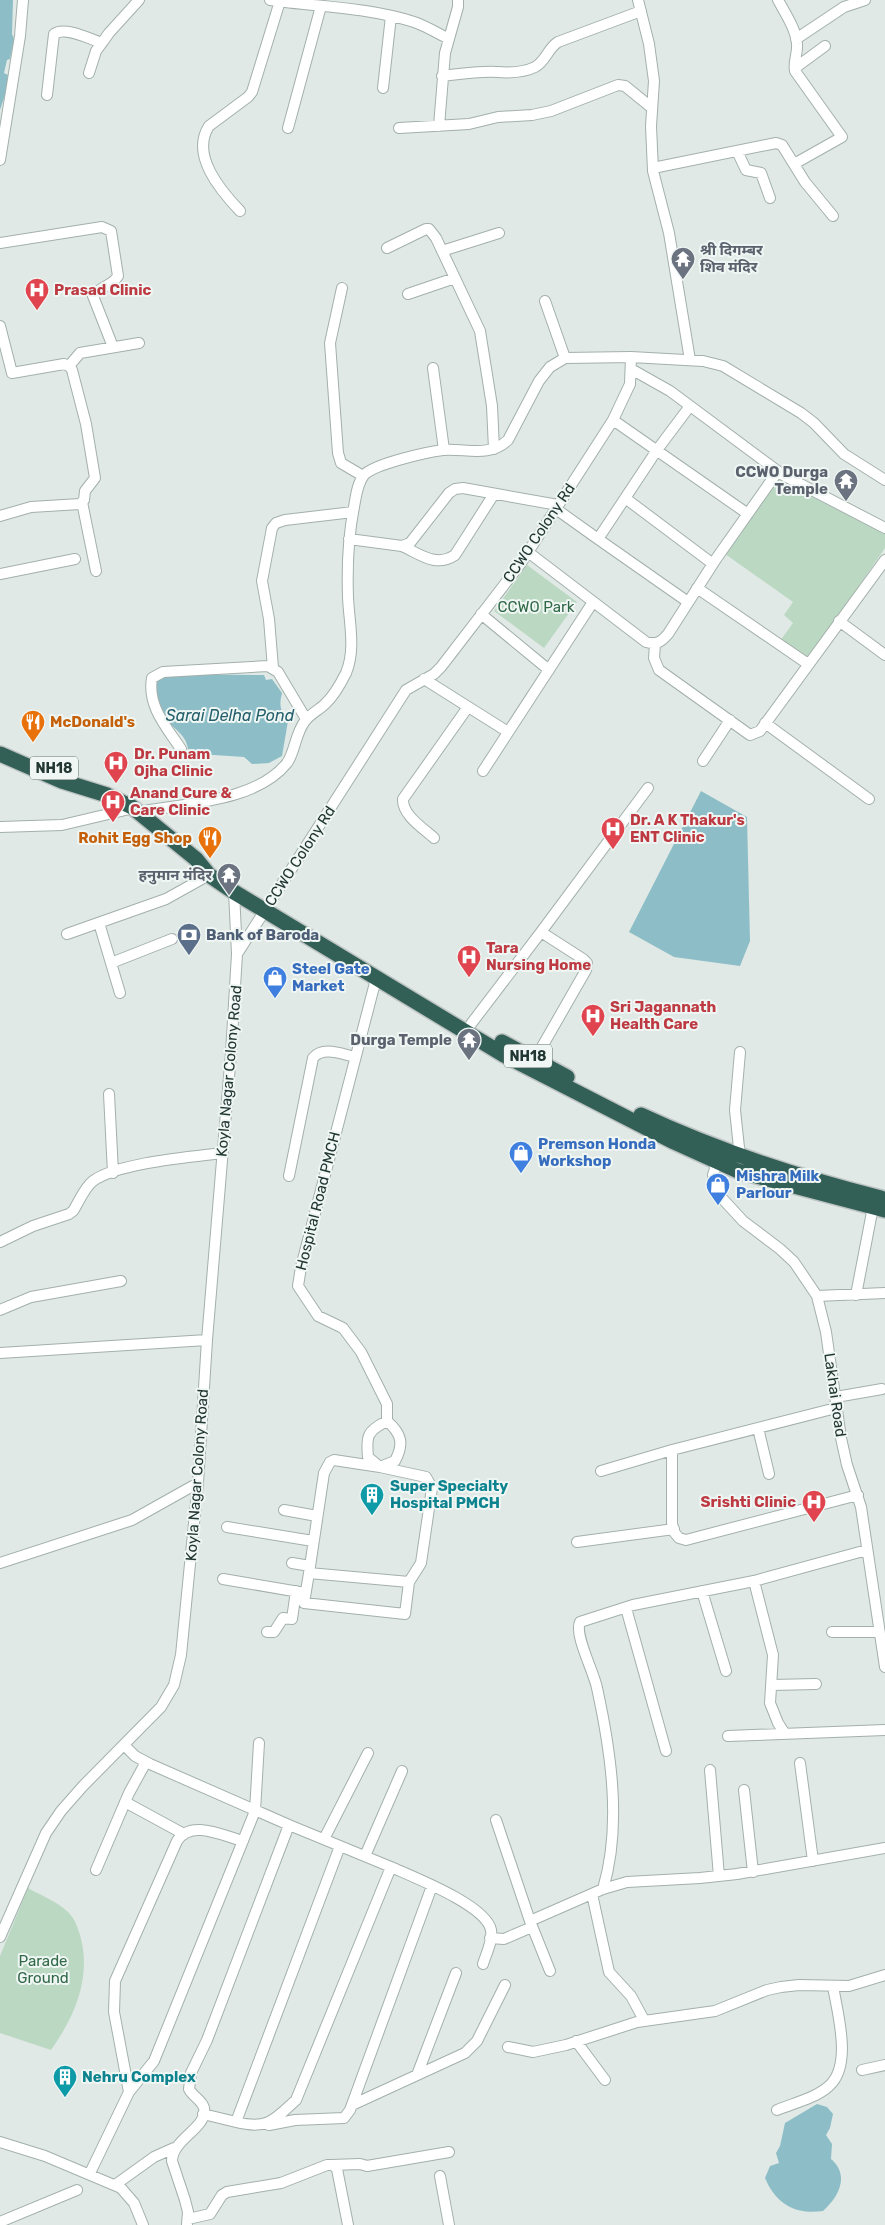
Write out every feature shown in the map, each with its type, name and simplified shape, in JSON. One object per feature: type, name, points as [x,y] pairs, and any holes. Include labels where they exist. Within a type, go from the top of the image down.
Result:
[{"type":"highway","name":"NH18","points":[[0,744],[94,785],[107,795]]},
{"type":"highway","name":"NH18","points":[[0,754],[62,781],[107,795],[137,810],[196,859],[209,875],[234,892],[267,908],[471,1024],[488,1040],[535,1059],[603,1098],[760,1178],[881,1205]]},
{"type":"highway","name":"NH18","points":[[196,859],[216,869],[267,908],[376,979],[488,1040],[561,1085],[719,1156],[740,1157],[881,1205]]},
{"type":"street","points":[[1,153],[20,36],[23,0]]},
{"type":"street","points":[[89,73],[96,51],[139,0]]},
{"type":"street","points":[[439,126],[445,53],[458,0]]},
{"type":"street","points":[[638,0],[649,44],[654,81],[652,108],[653,168],[669,234],[690,360]]},
{"type":"street","points":[[778,0],[796,39],[795,68],[798,77],[842,136],[794,164]]},
{"type":"street","points":[[796,39],[844,7],[865,0]]},
{"type":"street","points":[[240,211],[225,195],[210,172],[205,155],[205,132],[209,126],[252,92],[275,1],[350,8],[392,16],[416,23],[449,39]]},
{"type":"street","points":[[288,128],[321,6]]},
{"type":"street","points":[[442,76],[507,73],[528,70],[543,61],[552,46],[558,42],[641,11]]},
{"type":"street","points":[[383,88],[392,16]]},
{"type":"street","points":[[47,94],[54,34],[59,31],[66,32],[102,43]]},
{"type":"street","points":[[795,68],[825,46]]},
{"type":"street","points":[[400,128],[470,124],[489,119],[542,113],[618,85],[625,86],[652,108]]},
{"type":"street","points":[[653,168],[776,143],[782,145],[832,216]]},
{"type":"street","points":[[737,151],[746,170],[763,175],[770,198]]},
{"type":"street","points":[[0,243],[102,227],[111,231],[118,276],[115,280],[95,292],[93,296],[113,347]]},
{"type":"street","points":[[387,248],[426,229],[433,232],[482,339],[492,406],[494,449]]},
{"type":"street","points":[[442,251],[499,234]]},
{"type":"street","points":[[408,294],[455,278]]},
{"type":"street","points":[[342,288],[330,343],[338,453],[341,463],[363,476]]},
{"type":"street","points":[[545,301],[565,358]]},
{"type":"street","points":[[0,326],[12,373],[64,364],[69,366],[78,388],[95,478],[85,491],[82,502],[96,571]]},
{"type":"street","points":[[69,366],[80,353],[139,343]]},
{"type":"street","points":[[0,827],[62,825],[137,810],[239,794],[269,780],[288,761],[298,732],[306,719],[326,703],[346,673],[350,657],[347,566],[349,539],[357,489],[363,476],[378,466],[444,450],[485,452],[494,449],[508,440],[539,381],[550,367],[565,358],[631,357],[690,360],[723,366],[779,399],[814,423],[844,454],[885,480]]},
{"type":"street","name":"CCWO Colony Rd","points":[[267,908],[406,690],[441,667],[528,552],[613,420],[630,384],[631,357]]},
{"type":"street","points":[[433,368],[444,450]]},
{"type":"street","points":[[631,369],[664,387],[778,471],[815,493],[885,528]]},
{"type":"street","points":[[598,539],[657,450],[690,406]]},
{"type":"street","points":[[613,420],[748,514]]},
{"type":"street","points":[[528,552],[646,642],[655,644],[668,634],[713,564],[778,471]]},
{"type":"street","points":[[402,546],[416,537],[449,493],[455,489],[463,488],[494,494],[557,507],[598,539],[688,602]]},
{"type":"street","points":[[349,539],[402,546],[438,562],[447,561],[455,555],[494,494]]},
{"type":"street","points":[[625,498],[713,564]]},
{"type":"street","points":[[0,516],[31,507],[82,502]]},
{"type":"street","points":[[273,668],[262,581],[272,528],[285,520],[353,512]]},
{"type":"street","points":[[0,574],[75,559]]},
{"type":"street","points":[[655,644],[654,658],[659,670],[750,735],[757,733],[885,560]]},
{"type":"street","points":[[698,588],[808,664]]},
{"type":"street","points":[[483,771],[593,602]]},
{"type":"street","points":[[481,614],[549,670]]},
{"type":"street","points":[[839,621],[885,655]]},
{"type":"street","points":[[181,749],[154,706],[152,678],[163,672],[268,666],[278,672],[306,719]]},
{"type":"street","points":[[424,679],[508,732]]},
{"type":"street","points":[[434,838],[408,813],[403,806],[403,799],[468,707]]},
{"type":"street","points":[[703,761],[730,720]]},
{"type":"street","points":[[765,724],[869,799]]},
{"type":"street","points":[[471,1024],[648,788]]},
{"type":"street","points":[[67,934],[166,899],[209,875]]},
{"type":"street","name":"Koyla Nagar Colony Road","points":[[0,1937],[46,1833],[82,1786],[161,1707],[174,1685],[181,1655],[198,1483],[206,1340],[238,954],[234,892]]},
{"type":"street","name":"Koyla Nagar Colony Road","points":[[238,954],[267,908]]},
{"type":"street","points":[[99,923],[120,993]]},
{"type":"street","points":[[535,1059],[586,970],[587,963],[541,932]]},
{"type":"street","points":[[111,963],[172,939]]},
{"type":"street","name":"Hospital Road PMCH","points":[[376,979],[300,1267],[298,1286],[318,1316],[343,1328],[361,1352],[387,1404],[387,1421]]},
{"type":"street","points":[[289,1176],[313,1058],[317,1053],[324,1051],[355,1057]]},
{"type":"street","points":[[740,1052],[735,1110],[740,1157]]},
{"type":"street","points":[[109,1094],[113,1173]]},
{"type":"street","points":[[0,1242],[32,1226],[74,1211],[90,1183],[113,1173],[153,1162],[222,1153]]},
{"type":"street","name":"Lakhai Road","points":[[719,1156],[713,1175],[719,1195],[743,1221],[794,1262],[817,1296],[822,1311],[836,1397],[836,1408],[847,1465],[858,1495],[885,1667]]},
{"type":"street","points":[[856,1295],[881,1205]]},
{"type":"street","points":[[0,1310],[38,1295],[121,1281]]},
{"type":"street","points":[[817,1296],[885,1294]]},
{"type":"street","points":[[0,1353],[206,1340]]},
{"type":"street","points":[[836,1397],[882,1389]]},
{"type":"street","points":[[601,1471],[672,1450],[836,1408]]},
{"type":"street","points":[[387,1421],[399,1434],[401,1450],[395,1462],[380,1467],[368,1457],[366,1439],[374,1428],[387,1421]]},
{"type":"street","points":[[758,1428],[769,1474]]},
{"type":"street","points":[[672,1450],[674,1529],[679,1538],[686,1540],[858,1495]]},
{"type":"street","points":[[267,1632],[274,1632],[283,1618],[292,1619],[301,1592],[309,1569],[324,1473],[330,1462],[334,1460],[380,1467],[426,1477],[432,1488],[421,1564],[409,1582],[405,1614],[304,1603],[301,1592]]},
{"type":"street","points":[[0,1563],[132,1520],[198,1483]]},
{"type":"street","points":[[284,1510],[317,1516]]},
{"type":"street","points":[[227,1526],[313,1541]]},
{"type":"street","points":[[577,1542],[674,1529]]},
{"type":"street","points":[[603,1890],[611,1859],[612,1760],[596,1682],[578,1632],[580,1622],[626,1608],[754,1581],[867,1550]]},
{"type":"street","points":[[292,1563],[309,1569],[409,1582]]},
{"type":"street","points":[[223,1579],[301,1592]]},
{"type":"street","points":[[754,1581],[773,1655],[770,1703],[778,1723],[785,1734]]},
{"type":"street","points":[[702,1591],[726,1671]]},
{"type":"street","points":[[626,1608],[666,1750]]},
{"type":"street","points":[[832,1632],[879,1632]]},
{"type":"street","points":[[772,1685],[816,1684]]},
{"type":"street","points":[[728,1736],[885,1730]]},
{"type":"street","points":[[90,2173],[129,2092],[154,2061],[255,1812],[260,1743]]},
{"type":"street","points":[[124,1745],[135,1756],[146,1762],[255,1812],[390,1867],[474,1908],[485,1917],[491,1930],[483,1964]]},
{"type":"street","points":[[324,1839],[368,1753]]},
{"type":"street","points":[[96,1870],[125,1802],[146,1762]]},
{"type":"street","points":[[800,1763],[813,1861]]},
{"type":"street","points":[[710,1770],[719,1876]]},
{"type":"street","points":[[365,1856],[402,1771]]},
{"type":"street","points":[[744,1790],[753,1872]]},
{"type":"street","points":[[125,1802],[182,1833],[191,1830],[202,1830],[243,1841]]},
{"type":"street","points":[[496,1820],[531,1924],[550,1972]]},
{"type":"street","points":[[115,2185],[154,2157],[174,2148],[196,2127],[203,2114],[202,2105],[189,2090],[191,2073],[207,2040],[289,1825]]},
{"type":"street","points":[[129,2092],[114,2012],[115,1981],[182,1833]]},
{"type":"street","points":[[236,2122],[340,1846]]},
{"type":"street","points":[[490,1938],[504,1939],[592,1894],[627,1882],[753,1872],[885,1848]]},
{"type":"street","points":[[295,2120],[296,2100],[390,1867]]},
{"type":"street","points":[[203,2114],[249,2125],[264,2126],[295,2120],[344,2118],[352,2104],[432,1886]]},
{"type":"street","points":[[592,1894],[609,1972],[631,1996],[644,2020]]},
{"type":"street","points":[[417,2075],[456,1973]]},
{"type":"street","points":[[508,2047],[533,2052],[644,2020],[715,2010],[767,1990],[781,1987],[849,1986],[885,1975]]},
{"type":"street","points":[[352,2104],[465,2054],[472,2048],[505,1985]]},
{"type":"street","points":[[777,2110],[820,2093],[830,2086],[835,2079],[841,2060],[842,2046],[833,1986]]},
{"type":"street","points":[[576,2041],[605,2080]]},
{"type":"street","points":[[862,2070],[885,2065]]},
{"type":"street","points":[[264,2126],[296,2100]]},
{"type":"street","points":[[0,2142],[90,2173],[121,2188],[134,2203],[143,2225]]},
{"type":"street","points":[[174,2148],[172,2161],[185,2200],[187,2222],[210,2214],[222,2195],[227,2192],[281,2183],[327,2165],[360,2164],[367,2166],[449,2152]]},
{"type":"street","points":[[327,2165],[333,2165],[337,2169],[348,2225]]},
{"type":"street","points":[[440,2176],[449,2225]]},
{"type":"street","points":[[0,2222],[77,2190]]},
{"type":"green space","points":[[777,479],[885,534],[885,548],[808,660],[780,641],[793,623],[784,615],[793,602],[725,554]]},
{"type":"green space","name":"CCWO Park","points":[[527,565],[577,602],[544,648],[494,611]]},
{"type":"green space","name":"Parade Ground","points":[[28,1888],[64,1908],[74,1920],[78,1929],[83,1951],[84,1966],[79,1995],[67,2024],[51,2050],[0,2033],[0,1956]]},
{"type":"water","points":[[0,0],[13,0],[12,34],[14,39],[10,59],[7,60],[4,73],[8,75],[6,92],[0,110]]},
{"type":"water","name":"Sarai Delha Pond","points":[[164,674],[264,675],[266,680],[272,679],[282,693],[281,708],[288,721],[282,756],[269,763],[252,764],[244,757],[199,754],[188,749],[184,738],[165,719],[159,705],[156,692],[156,678]]},
{"type":"water","points":[[701,791],[747,817],[750,941],[740,966],[674,957],[629,932]]},
{"type":"water","points":[[817,2104],[827,2107],[833,2114],[830,2128],[826,2135],[832,2144],[831,2159],[837,2165],[841,2179],[838,2193],[829,2205],[823,2211],[813,2212],[788,2206],[775,2195],[765,2178],[770,2166],[779,2163],[776,2153],[780,2146],[785,2123]]},
{"type":"place","name":"श्री दिगम्बर शिव मंदिर","points":[[683,280]]},
{"type":"place","name":"Prasad Clinic","points":[[37,311]]},
{"type":"place","name":"CCWO Durga Temple","points":[[846,502]]},
{"type":"place","name":"McDonald's","points":[[33,743]]},
{"type":"place","name":"Dr. Punam Ojha Clinic","points":[[116,784]]},
{"type":"place","name":"Anand Cure & Care Clinic","points":[[113,823]]},
{"type":"place","name":"Dr. A K Thakur's ENT Clinic","points":[[613,850]]},
{"type":"place","name":"Rohit Egg Shop","points":[[210,859]]},
{"type":"place","name":"हनुमान मंदिर","points":[[229,896]]},
{"type":"place","name":"Bank of Baroda","points":[[189,956]]},
{"type":"place","name":"Tara Nursing Home","points":[[469,978]]},
{"type":"place","name":"Steel Gate Market","points":[[275,999]]},
{"type":"place","name":"Sri Jagannath Health Care","points":[[593,1037]]},
{"type":"place","name":"Durga Temple","points":[[469,1061]]},
{"type":"place","name":"Premson Honda Workshop","points":[[521,1174]]},
{"type":"place","name":"Mishra Milk Parlour","points":[[718,1206]]},
{"type":"place","name":"Super Specialty Hospital PMCH","points":[[372,1516]]},
{"type":"place","name":"Srishti Clinic","points":[[814,1523]]},
{"type":"place","name":"Nehru Complex","points":[[65,2098]]}]
